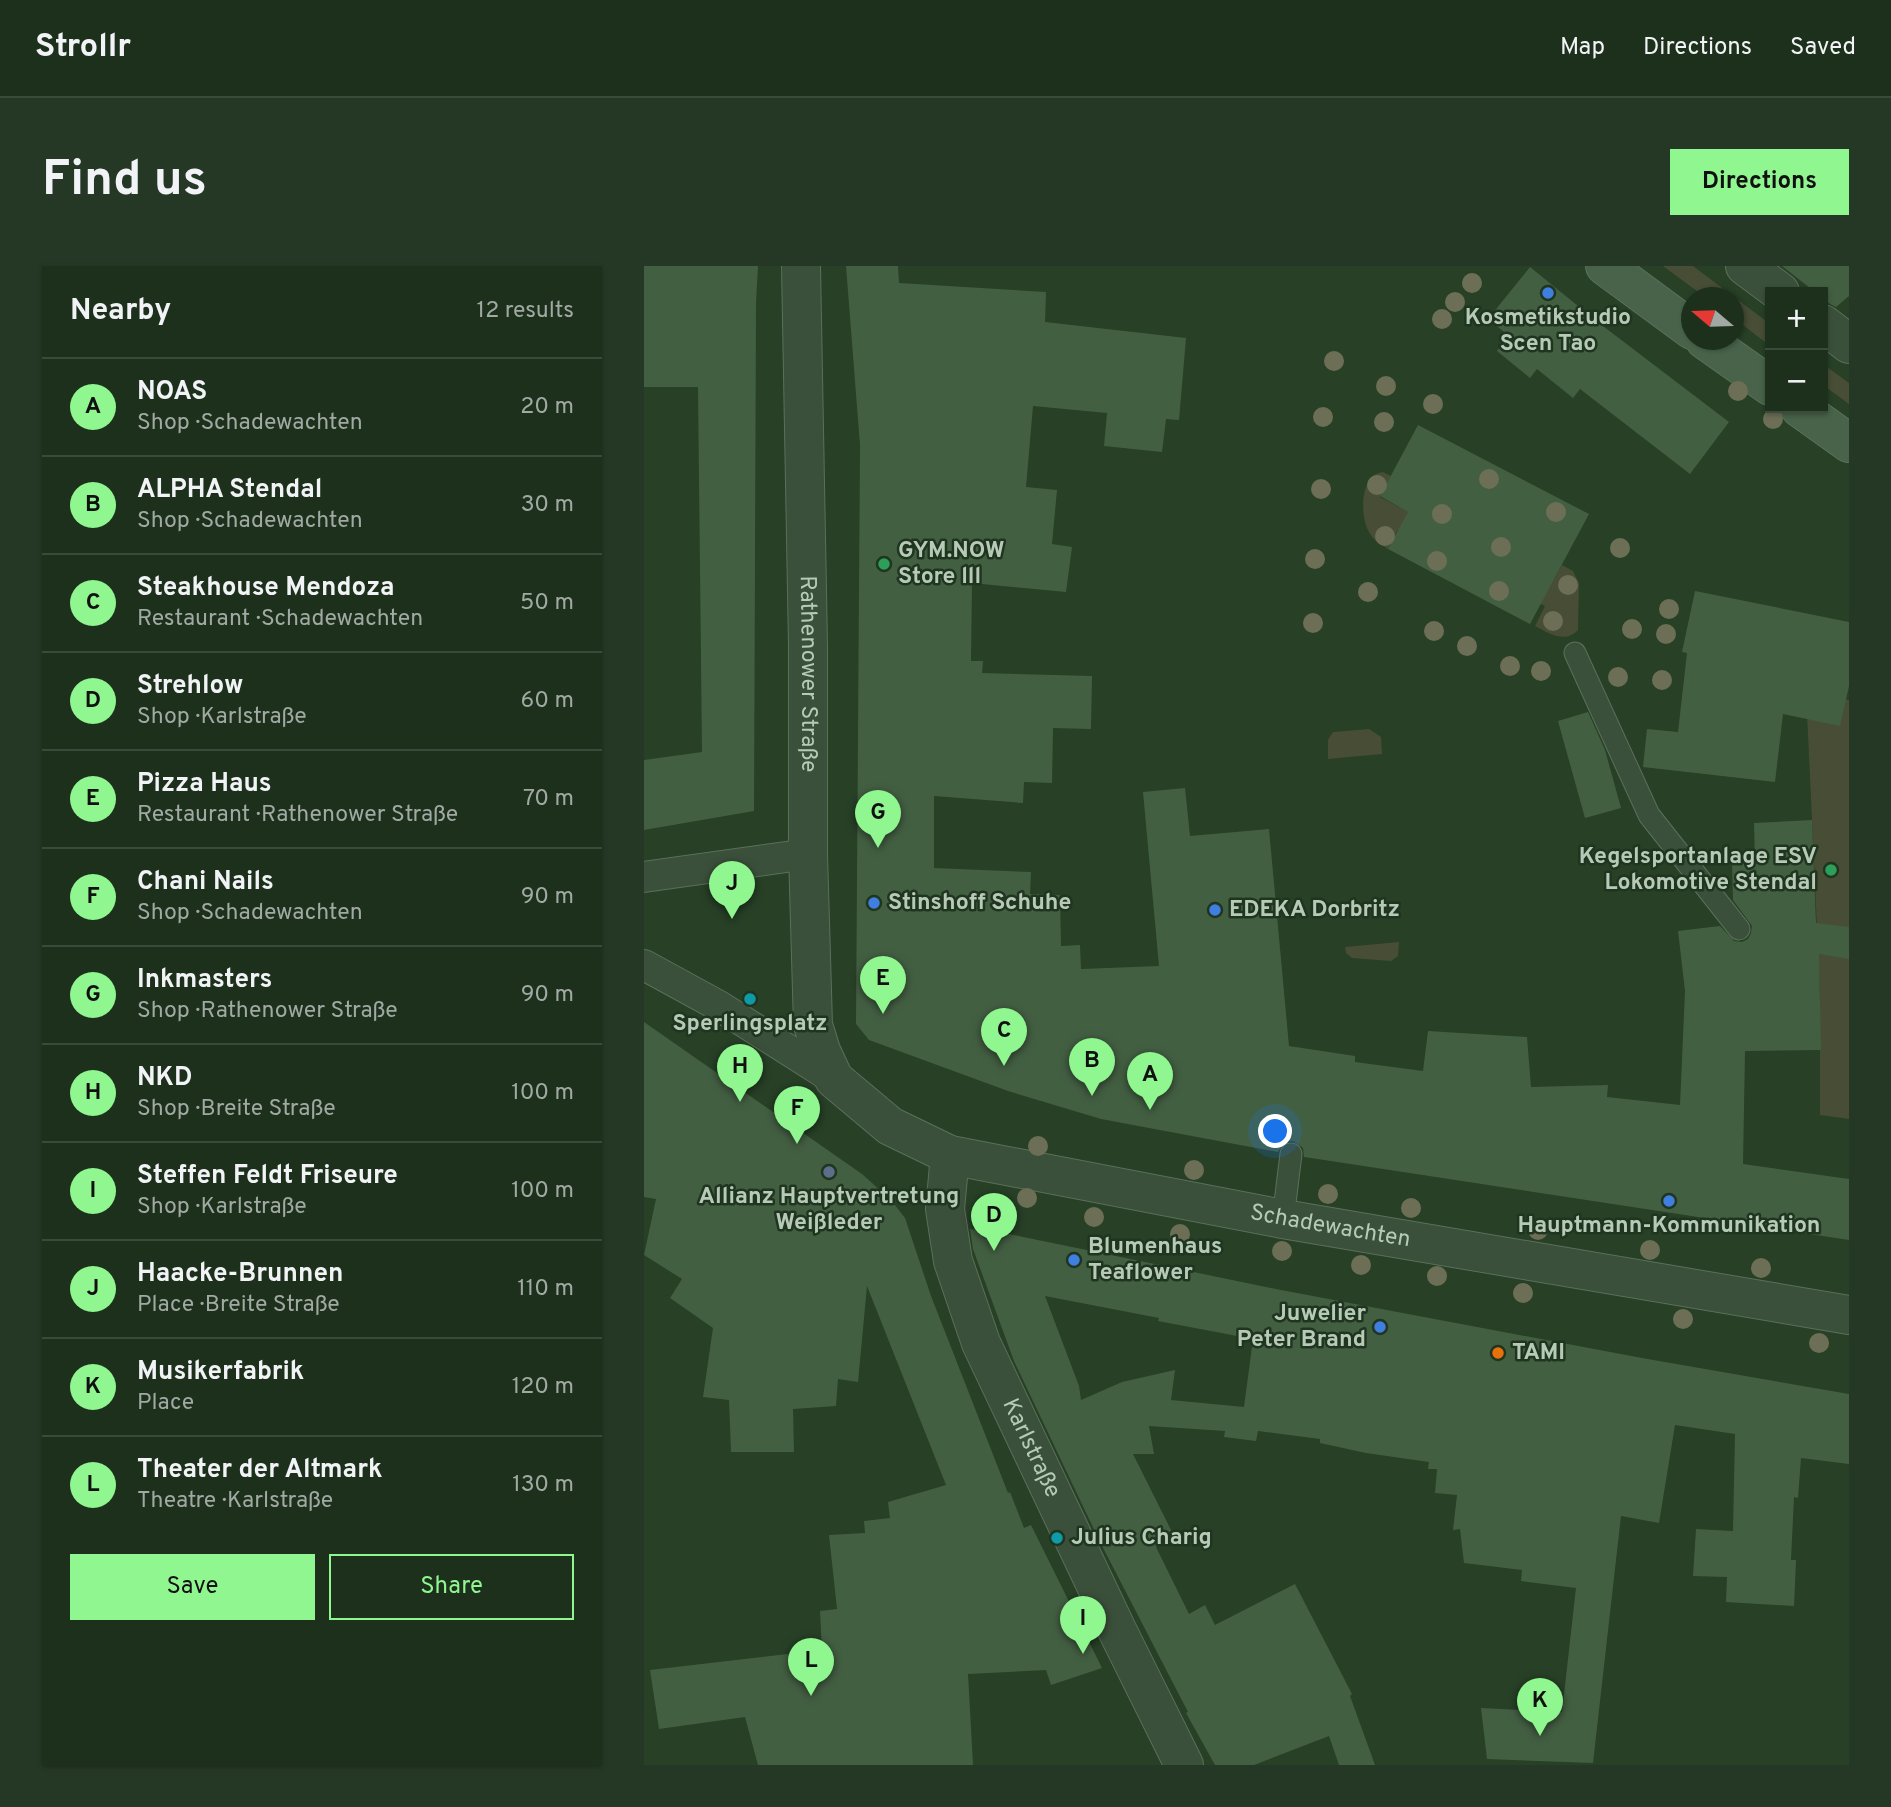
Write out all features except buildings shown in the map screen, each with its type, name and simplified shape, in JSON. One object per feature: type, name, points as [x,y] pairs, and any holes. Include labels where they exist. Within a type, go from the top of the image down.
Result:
[{"type":"main road","points":[[1605,266],[1681,322]]},
{"type":"main road","points":[[1719,350],[1765,382]]},
{"type":"main road","points":[[1807,413],[1849,443]]},
{"type":"street","name":"Rathenower Straße","points":[[801,266],[808,646],[808,854],[813,1025],[834,1079]]},
{"type":"street","points":[[1745,266],[1773,287]]},
{"type":"street","points":[[1828,328],[1849,344]]},
{"type":"street","points":[[644,877],[808,854]]},
{"type":"street","points":[[644,965],[719,1006],[834,1079]]},
{"type":"street","name":"Schadewachten","points":[[834,1079],[890,1126],[950,1155],[1283,1219],[1849,1315]]},
{"type":"street","name":"Karlstraße","points":[[950,1155],[946,1209],[953,1261],[981,1343],[1184,1765]]},
{"type":"lane","points":[[1575,653],[1649,815],[1739,929]]},
{"type":"lane","points":[[1283,1219],[1291,1154]]},
{"type":"green space","points":[[1663,266],[1693,266],[1721,287],[1691,287]]},
{"type":"green space","points":[[1744,304],[1765,320],[1765,342],[1744,326]]},
{"type":"green space","points":[[1828,368],[1849,383],[1849,404],[1828,389]]},
{"type":"green space","points":[[1383,472],[1391,476],[1380,497],[1550,586],[1562,565],[1573,571],[1579,583],[1578,630],[1562,637],[1535,626],[1545,606],[1398,530],[1388,549],[1379,543],[1368,530],[1363,506],[1370,480],[1375,474]]},
{"type":"green space","name":"Kegelsportanlage ESV Lokomotive Stendal","points":[[1806,691],[1849,700],[1849,1119],[1820,1115],[1820,992]]},
{"type":"green space","points":[[1369,729],[1381,737],[1382,754],[1328,759],[1328,740],[1333,732]]},
{"type":"green space","points":[[1399,942],[1398,956],[1391,961],[1352,958],[1346,953],[1345,947]]},
{"type":"place","name":"Kosmetikstudio Scen Tao","points":[[1548,293]]},
{"type":"place","name":"GYM.NOW Store lll","points":[[884,564]]},
{"type":"place","name":"Inkmasters","points":[[878,848]]},
{"type":"place","name":"Kegelsportanlage ESV Lokomotive Stendal","points":[[1831,870]]},
{"type":"place","name":"Stinshoff Schuhe","points":[[874,903]]},
{"type":"place","name":"EDEKA Dorbritz","points":[[1215,910]]},
{"type":"place","name":"Haacke-Brunnen","points":[[732,919]]},
{"type":"place","name":"Sperlingsplatz","points":[[750,999]]},
{"type":"place","name":"Pizza Haus","points":[[883,1014]]},
{"type":"place","name":"Steakhouse Mendoza","points":[[1004,1066]]},
{"type":"place","name":"ALPHA Stendal","points":[[1092,1096]]},
{"type":"place","name":"NKD","points":[[740,1102]]},
{"type":"place","name":"NOAS","points":[[1150,1110]]},
{"type":"place","name":"Chani Nails","points":[[797,1144]]},
{"type":"place","name":"Allianz Hauptvertretung Weißleder","points":[[829,1172]]},
{"type":"place","name":"Hauptmann-Kommunikation","points":[[1669,1201]]},
{"type":"place","name":"Strehlow","points":[[994,1251]]},
{"type":"place","name":"Blumenhaus Teaflower","points":[[1074,1260]]},
{"type":"place","name":"Juwelier Peter Brand","points":[[1380,1327]]},
{"type":"place","name":"TAMI","points":[[1498,1353]]},
{"type":"place","name":"Julius Charig","points":[[1057,1538]]},
{"type":"place","name":"Steffen Feldt Friseure","points":[[1083,1654]]},
{"type":"place","name":"Theater der Altmark","points":[[811,1696]]},
{"type":"place","name":"Musikerfabrik","points":[[1540,1736]]}]
